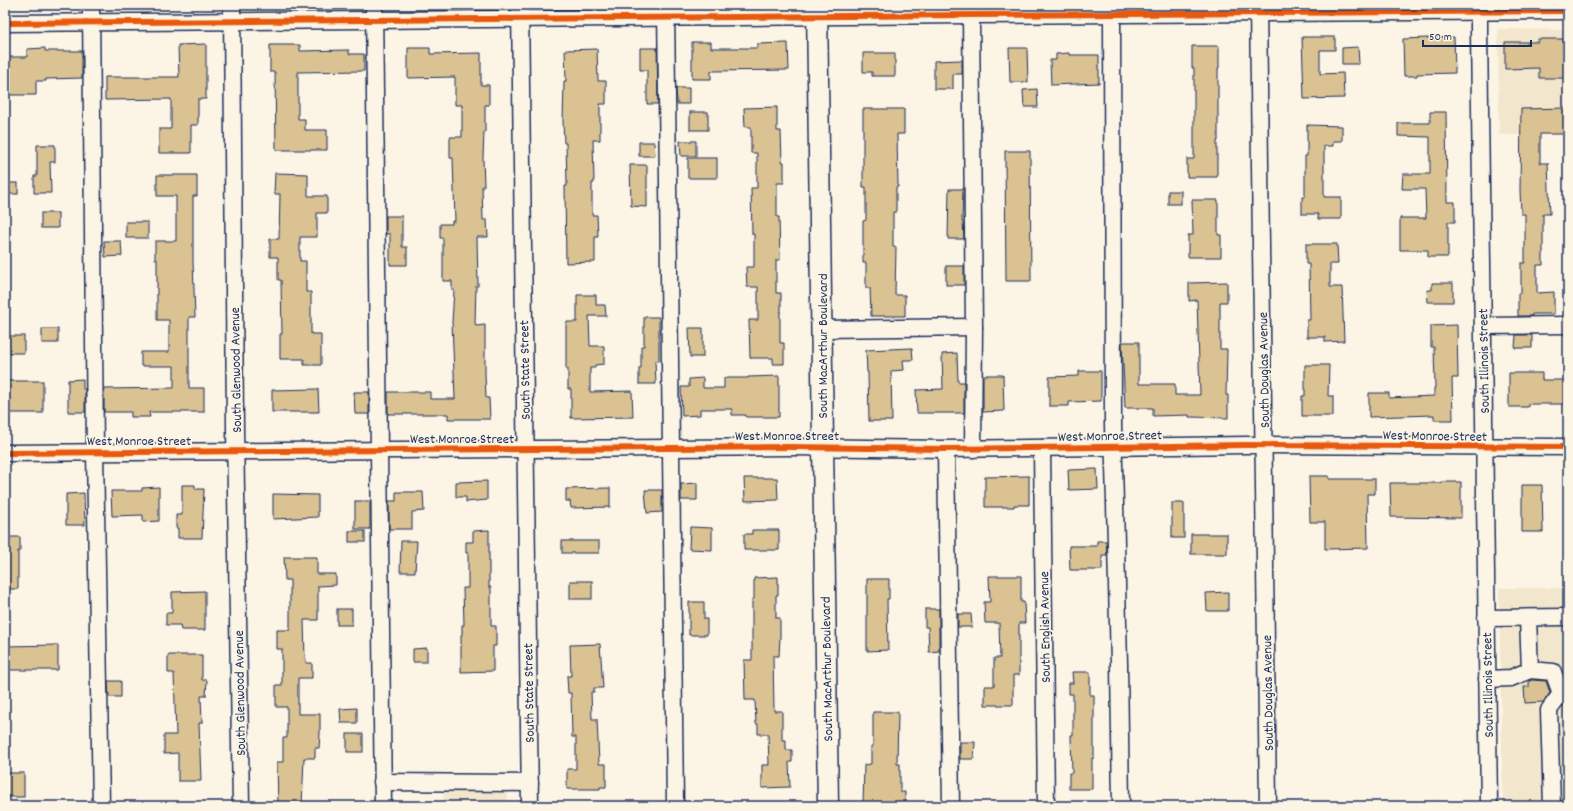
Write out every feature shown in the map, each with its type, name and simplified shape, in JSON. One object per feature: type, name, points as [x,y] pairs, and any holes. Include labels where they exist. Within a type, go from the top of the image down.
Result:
[{"type":"main road","name":"South MacArthur Boulevard","points":[[817,11],[828,806]]},
{"type":"street","points":[[90,5],[101,806]]},
{"type":"street","name":"South Glenwood Avenue","points":[[232,5],[241,806]]},
{"type":"street","points":[[5,23],[232,22],[374,13],[817,11],[971,14],[1112,14],[1259,9],[1480,8],[1568,11]]},
{"type":"street","name":"South Illinois Street","points":[[1480,8],[1489,806]]},
{"type":"street","name":"South Douglas Avenue","points":[[1259,9],[1268,806]]},
{"type":"street","points":[[666,11],[676,806]]},
{"type":"street","name":"South State Street","points":[[520,12],[524,449],[530,806]]},
{"type":"street","points":[[374,13],[382,806]]},
{"type":"street","points":[[971,14],[974,327],[973,448]]},
{"type":"street","points":[[1112,14],[1113,447],[1121,806]]},
{"type":"street","points":[[1483,326],[1568,325]]},
{"type":"street","points":[[822,329],[974,327]]},
{"type":"street","name":"West Monroe Street","points":[[5,452],[236,452],[823,447],[946,449],[1264,445],[1484,448],[1568,447]]},
{"type":"street","name":"South English Avenue","points":[[1042,448],[1046,806]]},
{"type":"street","points":[[946,449],[951,806]]},
{"type":"street","points":[[1486,618],[1568,617]]},
{"type":"street","points":[[1528,618],[1530,670]]},
{"type":"street","points":[[1487,679],[1511,678],[1530,670],[1553,672],[1560,695],[1549,710],[1552,806]]},
{"type":"street","points":[[382,782],[530,783]]},
{"type":"shaded area","points":[[1498,29],[1568,30],[1568,135],[1499,135]]},
{"type":"shaded area","points":[[1499,588],[1568,588],[1568,806],[1503,806]]},
{"type":"shaded area","points":[[507,786],[508,806],[444,806],[443,787]]},
{"type":"building","points":[[1302,37],[1335,37],[1335,50],[1320,50],[1320,74],[1343,73],[1344,98],[1304,99]]},
{"type":"building","points":[[1454,37],[1455,73],[1417,74],[1417,76],[1404,76],[1403,39]]},
{"type":"building","points":[[1538,39],[1568,39],[1568,78],[1539,78],[1539,68],[1505,69],[1505,42],[1538,42]]},
{"type":"building","points":[[692,42],[711,42],[711,48],[757,48],[757,44],[788,43],[789,70],[711,71],[711,79],[692,79]]},
{"type":"building","points":[[206,44],[206,99],[198,99],[198,125],[191,125],[191,153],[159,153],[159,129],[171,129],[171,99],[105,100],[105,77],[179,77],[178,45]]},
{"type":"building","points":[[270,45],[300,45],[300,51],[349,50],[349,54],[364,54],[364,71],[298,72],[298,119],[305,119],[305,130],[327,130],[327,150],[276,150],[275,72],[270,72]]},
{"type":"building","points":[[1192,46],[1219,46],[1217,177],[1187,177],[1187,159],[1194,159],[1194,68],[1192,68]]},
{"type":"building","points":[[1358,47],[1359,64],[1342,64],[1342,48]]},
{"type":"building","points":[[45,48],[45,51],[82,51],[82,78],[46,79],[46,81],[36,81],[36,95],[5,95],[5,57],[27,57],[27,49]]},
{"type":"building","points":[[408,48],[430,48],[430,54],[481,53],[481,85],[489,85],[489,105],[485,105],[483,158],[484,186],[482,186],[483,220],[487,220],[488,237],[477,237],[478,286],[476,286],[475,323],[476,326],[485,325],[486,398],[489,398],[490,419],[448,419],[448,414],[388,414],[388,392],[430,392],[430,399],[455,399],[452,322],[454,290],[452,290],[452,281],[443,281],[443,238],[440,238],[440,224],[452,224],[452,221],[455,221],[453,158],[450,158],[450,137],[462,137],[462,105],[455,105],[455,77],[408,78]]},
{"type":"building","points":[[640,48],[657,48],[658,104],[647,104],[647,70],[640,70]]},
{"type":"building","points":[[1009,48],[1027,48],[1028,82],[1010,82]]},
{"type":"building","points":[[597,49],[598,81],[606,81],[606,104],[600,104],[600,140],[593,140],[594,183],[592,183],[592,215],[597,215],[598,237],[595,237],[595,262],[566,263],[565,186],[567,186],[566,143],[564,143],[563,122],[564,81],[566,81],[565,50]]},
{"type":"building","points":[[863,53],[895,53],[895,76],[872,76],[872,72],[863,72]]},
{"type":"building","points":[[1069,53],[1069,55],[1099,55],[1099,83],[1051,85],[1050,60],[1056,60],[1056,54]]},
{"type":"building","points":[[962,60],[962,74],[953,74],[953,89],[934,89],[934,61]]},
{"type":"building","points":[[676,88],[689,88],[689,104],[677,104]]},
{"type":"building","points":[[1037,89],[1038,107],[1024,107],[1023,90]]},
{"type":"building","points":[[777,107],[777,131],[781,131],[782,162],[784,162],[784,183],[777,183],[777,217],[779,217],[780,260],[776,260],[776,293],[781,293],[780,343],[784,343],[784,364],[773,364],[773,358],[750,358],[749,320],[758,320],[758,287],[747,287],[746,267],[754,267],[754,234],[752,234],[751,188],[757,188],[757,153],[751,153],[751,127],[745,127],[744,108]]},
{"type":"building","points":[[1568,108],[1568,134],[1540,134],[1540,163],[1548,163],[1550,214],[1543,214],[1543,265],[1537,265],[1537,293],[1554,292],[1554,314],[1532,314],[1532,316],[1518,316],[1518,293],[1521,293],[1521,263],[1525,263],[1525,214],[1521,214],[1520,190],[1521,109]]},
{"type":"building","points":[[863,109],[904,109],[904,134],[897,134],[898,187],[896,187],[896,212],[893,212],[893,247],[896,247],[895,295],[905,295],[905,316],[871,316],[870,288],[866,288],[866,263],[863,263],[863,221],[866,220],[866,187],[863,187]]},
{"type":"building","points":[[690,112],[708,112],[708,130],[690,130]]},
{"type":"building","points":[[1430,112],[1446,112],[1447,202],[1455,202],[1455,222],[1448,222],[1448,257],[1428,257],[1428,250],[1400,250],[1400,218],[1426,218],[1425,189],[1402,189],[1403,174],[1430,174],[1430,137],[1398,136],[1398,123],[1430,123]]},
{"type":"building","points":[[1307,125],[1342,126],[1342,141],[1333,141],[1333,146],[1324,146],[1324,197],[1341,197],[1341,219],[1318,219],[1318,214],[1302,214],[1302,197],[1305,197]]},
{"type":"building","points":[[680,141],[696,141],[696,156],[681,156]]},
{"type":"building","points":[[639,142],[654,142],[655,156],[639,156]]},
{"type":"building","points":[[37,145],[55,145],[55,162],[50,162],[51,193],[34,193],[34,176],[37,176]]},
{"type":"building","points":[[1005,151],[1030,151],[1031,281],[1006,281]]},
{"type":"building","points":[[688,158],[717,158],[717,178],[688,178]]},
{"type":"building","points":[[630,165],[647,165],[647,207],[631,206]]},
{"type":"building","points":[[275,173],[308,174],[308,196],[327,196],[327,213],[317,213],[317,237],[300,237],[300,261],[306,261],[306,292],[311,292],[311,334],[321,334],[321,365],[304,365],[304,359],[280,359],[280,334],[282,334],[281,280],[278,280],[278,257],[270,257],[270,239],[279,239],[280,194],[274,194]]},
{"type":"building","points":[[157,175],[197,175],[197,196],[193,196],[195,317],[189,317],[189,388],[204,388],[204,412],[149,412],[150,417],[131,417],[131,412],[104,412],[104,389],[174,388],[174,366],[141,366],[141,352],[169,352],[169,320],[157,320],[157,259],[155,259],[155,241],[176,241],[176,196],[157,196]]},
{"type":"building","points":[[5,183],[18,183],[18,194],[5,194]]},
{"type":"building","points":[[949,189],[963,189],[962,222],[964,239],[948,239]]},
{"type":"building","points":[[1168,191],[1181,191],[1181,204],[1168,204]]},
{"type":"building","points":[[1192,200],[1218,200],[1218,235],[1221,235],[1221,257],[1188,257],[1188,235],[1193,235]]},
{"type":"building","points":[[41,213],[58,213],[58,228],[41,228]]},
{"type":"building","points":[[386,216],[402,216],[402,247],[407,247],[407,265],[390,265],[390,234],[386,234]]},
{"type":"building","points":[[126,222],[148,222],[148,238],[126,238]]},
{"type":"building","points":[[104,241],[121,241],[122,256],[105,257]]},
{"type":"building","points":[[1306,244],[1337,244],[1338,264],[1330,264],[1330,287],[1342,287],[1344,341],[1325,342],[1325,337],[1307,337],[1307,320],[1310,320],[1309,264],[1306,264]]},
{"type":"building","points":[[946,266],[964,266],[964,285],[946,285]]},
{"type":"building","points":[[1227,282],[1227,302],[1220,302],[1220,349],[1227,349],[1226,395],[1228,395],[1228,418],[1189,417],[1189,415],[1153,416],[1153,408],[1125,408],[1122,342],[1139,342],[1139,384],[1175,384],[1175,395],[1200,395],[1197,300],[1189,301],[1189,283]]},
{"type":"building","points":[[1432,283],[1453,283],[1453,302],[1428,302],[1427,290],[1432,290]]},
{"type":"building","points":[[577,295],[596,295],[596,305],[605,305],[606,316],[589,316],[590,346],[604,346],[604,364],[595,365],[595,368],[590,368],[590,392],[632,391],[633,417],[571,418],[571,389],[568,389],[568,369],[566,369],[566,322],[577,322]]},
{"type":"building","points":[[644,317],[659,317],[659,361],[655,361],[656,384],[639,384],[641,346],[644,346]]},
{"type":"building","points":[[1457,325],[1458,378],[1452,378],[1453,420],[1434,420],[1434,415],[1369,417],[1369,393],[1389,393],[1389,398],[1434,396],[1434,347],[1431,347],[1431,326]]},
{"type":"building","points":[[689,328],[703,328],[703,357],[690,357]]},
{"type":"building","points":[[42,329],[58,329],[58,343],[42,343]]},
{"type":"building","points":[[1516,335],[1532,335],[1532,348],[1515,348]]},
{"type":"building","points":[[5,336],[24,336],[24,353],[5,353]]},
{"type":"building","points":[[912,348],[913,360],[903,360],[904,370],[891,371],[892,421],[869,421],[866,350]]},
{"type":"building","points":[[957,353],[958,382],[964,382],[964,413],[917,413],[916,390],[943,389],[942,354]]},
{"type":"building","points":[[1305,365],[1329,365],[1328,396],[1333,396],[1333,416],[1302,416],[1302,396],[1305,396]]},
{"type":"building","points":[[1079,371],[1101,371],[1101,401],[1069,402],[1069,406],[1049,406],[1049,377],[1079,376]]},
{"type":"building","points":[[1509,373],[1542,373],[1542,380],[1568,380],[1568,404],[1528,404],[1528,407],[1509,407]]},
{"type":"building","points":[[983,375],[1003,375],[1004,411],[983,412]]},
{"type":"building","points":[[779,376],[779,417],[746,417],[746,415],[732,415],[732,409],[700,409],[700,415],[682,416],[681,387],[689,387],[689,379],[703,378],[703,388],[724,388],[724,378]]},
{"type":"building","points":[[83,379],[83,389],[85,389],[85,412],[68,412],[68,380]]},
{"type":"building","points":[[5,381],[43,381],[43,413],[5,413]]},
{"type":"building","points":[[318,389],[319,412],[272,412],[272,390]]},
{"type":"building","points":[[354,392],[369,392],[369,414],[355,414]]},
{"type":"building","points":[[1097,469],[1098,489],[1069,490],[1068,470]]},
{"type":"building","points":[[1029,476],[1029,505],[1014,505],[1014,507],[985,507],[985,477]]},
{"type":"building","points":[[1309,476],[1329,476],[1329,479],[1375,479],[1375,494],[1367,494],[1368,548],[1325,549],[1325,522],[1310,522]]},
{"type":"building","points":[[744,478],[777,478],[778,500],[745,501]]},
{"type":"building","points":[[487,481],[487,500],[466,502],[466,497],[456,497],[456,482]]},
{"type":"building","points":[[1441,482],[1461,482],[1461,518],[1391,517],[1390,483],[1442,483]]},
{"type":"building","points":[[697,483],[697,500],[681,500],[681,484]]},
{"type":"building","points":[[182,485],[195,485],[195,489],[204,489],[202,538],[178,538],[176,515],[182,515]]},
{"type":"building","points":[[1522,485],[1542,485],[1543,532],[1522,532]]},
{"type":"building","points":[[159,487],[159,521],[143,522],[143,515],[112,516],[111,491],[142,491],[142,488]]},
{"type":"building","points":[[610,488],[610,507],[571,508],[570,501],[566,501],[566,489]]},
{"type":"building","points":[[645,490],[662,490],[662,512],[647,513]]},
{"type":"building","points":[[396,492],[423,492],[424,511],[412,512],[412,529],[389,529],[389,501],[396,501]]},
{"type":"building","points":[[84,493],[85,525],[66,525],[66,494]]},
{"type":"building","points":[[273,494],[318,495],[318,517],[273,519]]},
{"type":"building","points":[[355,501],[370,501],[370,529],[355,529]]},
{"type":"building","points":[[1172,503],[1184,503],[1184,538],[1172,538]]},
{"type":"building","points":[[690,527],[712,528],[712,550],[689,549]]},
{"type":"building","points":[[489,530],[491,626],[496,626],[496,646],[493,646],[493,671],[461,672],[461,635],[462,625],[464,625],[463,588],[468,588],[468,553],[466,553],[466,542],[473,542],[473,531]]},
{"type":"building","points":[[752,530],[779,530],[779,550],[744,550],[744,534],[752,534]]},
{"type":"building","points":[[349,531],[365,531],[365,542],[349,542]]},
{"type":"building","points":[[1191,534],[1227,534],[1227,554],[1191,554]]},
{"type":"building","points":[[5,537],[20,537],[20,551],[18,551],[18,589],[5,589]]},
{"type":"building","points":[[401,541],[417,541],[415,572],[400,572]]},
{"type":"building","points":[[562,541],[599,541],[599,553],[562,553]]},
{"type":"building","points":[[1097,541],[1106,541],[1107,555],[1102,555],[1102,570],[1070,570],[1069,546],[1097,546]]},
{"type":"building","points":[[284,557],[317,557],[317,574],[336,574],[336,585],[318,586],[318,620],[304,620],[305,659],[306,663],[312,663],[312,678],[298,678],[298,714],[320,714],[320,734],[319,748],[315,748],[315,758],[304,758],[302,806],[278,806],[277,762],[283,762],[283,738],[287,738],[287,707],[276,707],[276,685],[282,685],[282,649],[277,649],[277,630],[290,630],[290,580],[285,580]]},
{"type":"building","points":[[989,576],[1021,576],[1021,602],[1024,602],[1025,623],[1019,623],[1019,675],[1013,675],[1013,705],[985,705],[985,686],[994,686],[994,658],[1000,658],[999,623],[985,623],[984,602],[990,602]]},
{"type":"building","points":[[778,577],[776,618],[780,618],[780,637],[779,656],[773,656],[774,711],[782,711],[782,740],[786,740],[786,750],[792,750],[792,762],[789,762],[790,787],[762,788],[762,765],[769,765],[768,734],[758,734],[755,700],[745,700],[744,660],[752,660],[752,599],[754,599],[754,578]]},
{"type":"building","points":[[867,579],[889,579],[889,599],[887,599],[888,650],[867,651]]},
{"type":"building","points":[[570,581],[592,581],[592,599],[570,599]]},
{"type":"building","points":[[205,591],[205,630],[181,630],[180,625],[166,625],[166,613],[172,613],[172,592]]},
{"type":"building","points":[[1228,592],[1228,611],[1207,611],[1206,593]]},
{"type":"building","points":[[689,602],[704,602],[704,619],[707,619],[707,635],[689,635]]},
{"type":"building","points":[[337,609],[352,609],[352,625],[337,625]]},
{"type":"building","points":[[925,609],[939,609],[939,651],[929,652],[928,627],[925,627]]},
{"type":"building","points":[[958,614],[971,614],[972,627],[958,627]]},
{"type":"building","points":[[600,644],[603,688],[594,688],[594,692],[591,692],[592,719],[597,719],[599,764],[606,764],[606,787],[600,787],[600,789],[567,789],[567,769],[576,769],[576,737],[572,737],[571,693],[568,693],[567,676],[571,676],[570,645]]},
{"type":"building","points":[[58,645],[58,670],[5,670],[5,646]]},
{"type":"building","points":[[427,648],[427,662],[413,662],[413,649]]},
{"type":"building","points":[[168,655],[202,655],[202,680],[207,680],[206,696],[201,696],[202,723],[199,723],[201,781],[178,781],[178,753],[164,754],[164,735],[176,735],[174,673],[168,673]]},
{"type":"building","points":[[1072,672],[1090,672],[1090,695],[1094,695],[1094,758],[1092,758],[1092,789],[1069,789],[1069,773],[1072,773],[1071,735],[1073,735],[1073,694],[1069,694],[1069,683],[1073,683]]},
{"type":"building","points":[[108,681],[121,681],[121,697],[109,697]]},
{"type":"building","points":[[1529,681],[1546,681],[1550,693],[1543,702],[1525,703],[1524,687],[1529,687]]},
{"type":"building","points":[[357,708],[357,723],[341,723],[340,709]]},
{"type":"building","points":[[873,712],[898,712],[897,764],[900,764],[900,792],[905,792],[905,806],[863,806],[864,765],[871,764],[871,746],[873,746]]},
{"type":"building","points":[[347,734],[363,734],[363,752],[347,752]]},
{"type":"building","points":[[960,742],[975,742],[974,759],[960,759]]},
{"type":"building","points":[[5,773],[24,773],[24,797],[5,797]]},
{"type":"cycle path","points":[[5,23],[1568,11]]},
{"type":"cycle path","points":[[5,453],[791,447],[946,449],[1246,445],[1568,447]]}]
